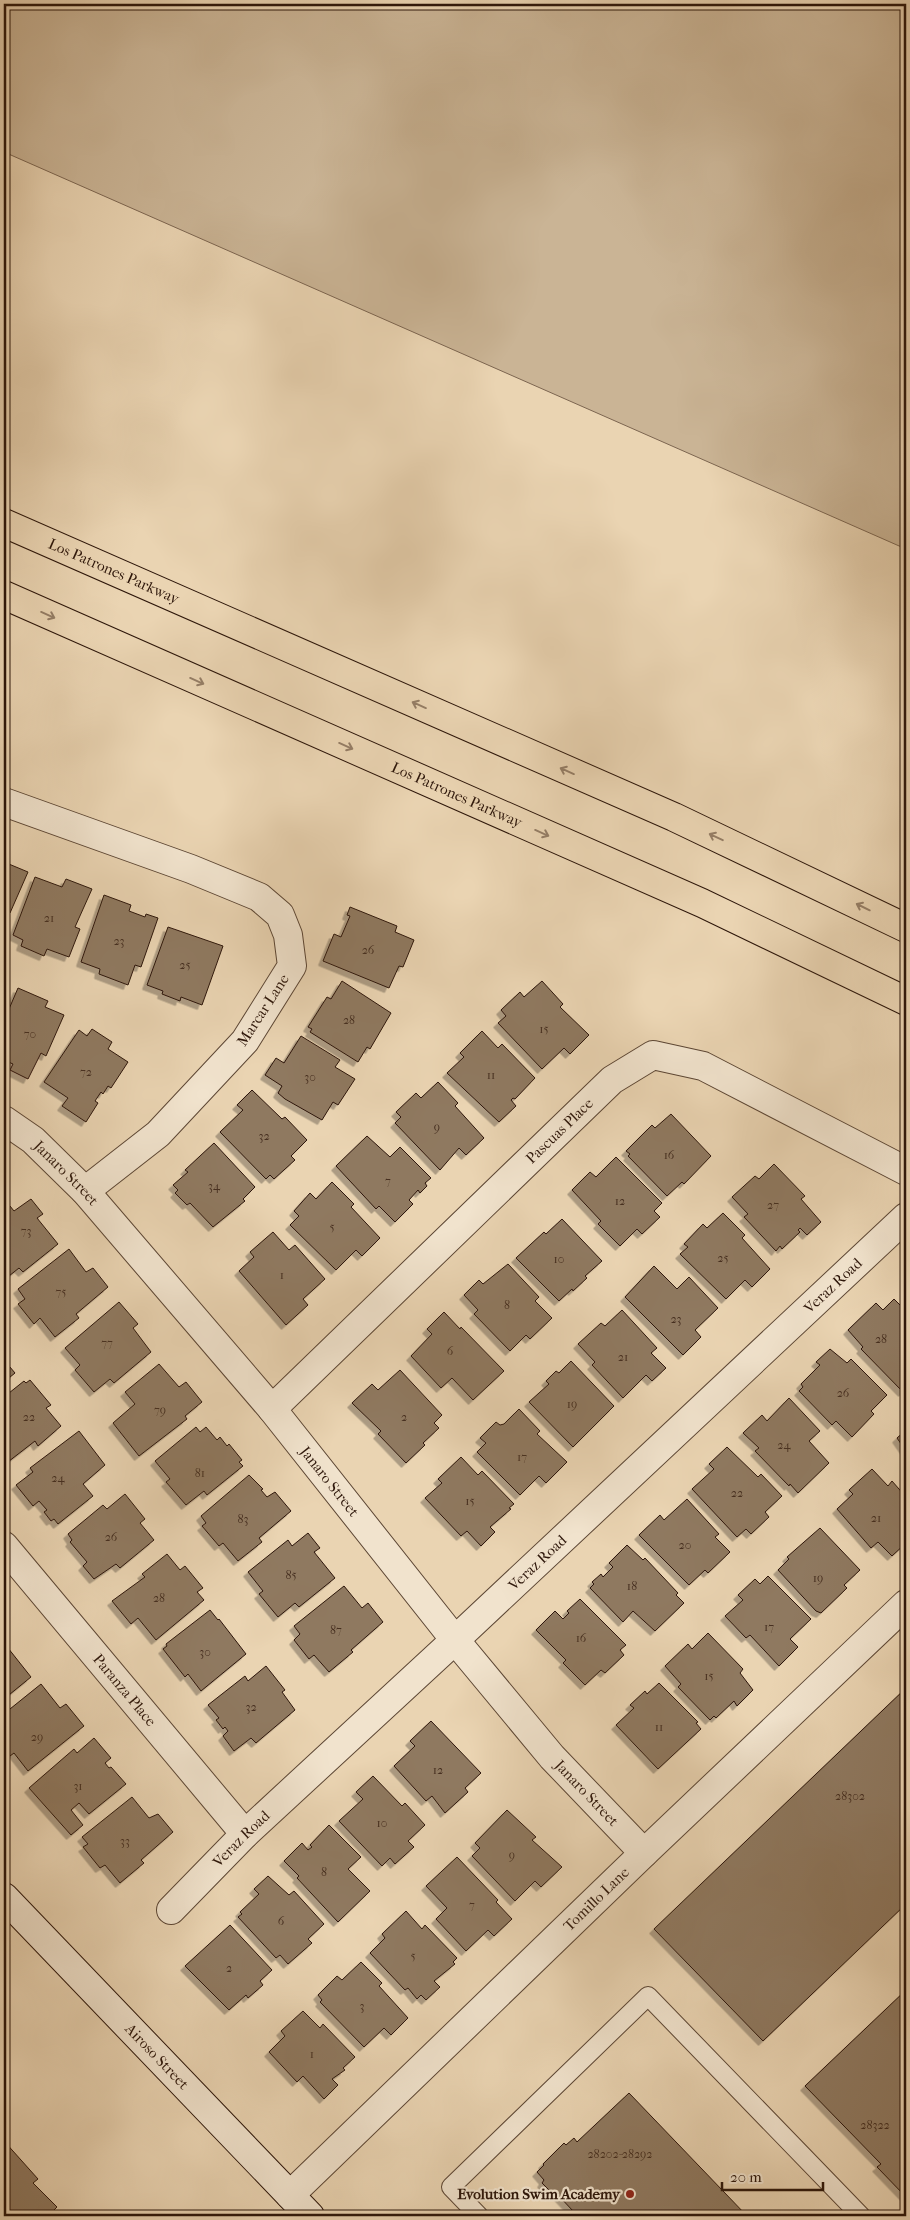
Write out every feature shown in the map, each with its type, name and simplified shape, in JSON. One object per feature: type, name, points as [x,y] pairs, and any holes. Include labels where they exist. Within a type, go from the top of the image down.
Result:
[{"type":"highway","name":"Los Patrones Parkway","points":[[4,524],[674,817],[906,928]]},
{"type":"highway","name":"Los Patrones Parkway","points":[[4,596],[702,904],[906,1001]]},
{"type":"street","name":"Marcar Lane","points":[[4,802],[191,869],[260,897],[280,916],[288,934],[292,966],[245,1041],[158,1134],[85,1191]]},
{"type":"street","name":"Pascuas Place","points":[[272,1409],[612,1080],[652,1055],[703,1066],[906,1171]]},
{"type":"street","name":"Janaro Street","points":[[4,1120],[33,1140],[85,1191],[272,1409],[455,1640],[552,1757],[644,1853]]},
{"type":"street","name":"Veraz Road","points":[[171,1910],[245,1834],[906,1217]]},
{"type":"street","name":"Paranza Place","points":[[4,1546],[245,1834]]},
{"type":"street","name":"Tomillo Lane","points":[[290,2195],[644,1853],[906,1604]]},
{"type":"street","name":"Airoso Street","points":[[4,1897],[310,2216]]},
{"type":"lane","points":[[479,2216],[451,2187],[648,1996],[860,2216]]},
{"type":"shaded area","points":[[4,4],[906,4],[906,549],[4,152]]},
{"type":"building","points":[[4,862],[28,872],[10,913],[4,911]]},
{"type":"building","points":[[35,877],[62,887],[66,879],[92,889],[75,927],[80,929],[69,957],[47,949],[44,956],[21,946],[23,940],[13,935]]},
{"type":"building","points":[[104,895],[131,905],[129,911],[145,917],[146,914],[158,918],[141,967],[135,965],[128,985],[99,974],[100,969],[81,962]]},
{"type":"building","points":[[350,907],[397,926],[395,932],[414,940],[403,967],[399,966],[389,988],[323,961],[334,934],[341,937],[350,916],[347,915]]},
{"type":"building","points":[[168,927],[223,946],[202,1005],[181,997],[180,1001],[162,994],[163,991],[147,985]]},
{"type":"building","points":[[342,981],[391,1013],[370,1049],[367,1047],[358,1062],[310,1032],[312,1029],[308,1027],[327,997],[331,999]]},
{"type":"building","points":[[542,981],[563,1004],[560,1007],[589,1035],[570,1054],[564,1048],[542,1069],[498,1023],[506,1016],[501,1010],[520,992],[524,997]]},
{"type":"building","points":[[18,988],[48,1001],[45,1007],[64,1015],[46,1056],[41,1053],[28,1079],[10,1070],[13,1064],[4,1060],[4,1007],[9,1009]]},
{"type":"building","points":[[92,1029],[112,1042],[108,1049],[128,1062],[111,1088],[108,1086],[103,1094],[101,1092],[95,1101],[98,1103],[86,1122],[62,1106],[68,1098],[44,1082],[79,1030],[87,1036]]},
{"type":"building","points":[[482,1031],[498,1048],[502,1044],[535,1078],[515,1099],[511,1100],[516,1106],[499,1122],[447,1073],[464,1057],[460,1053]]},
{"type":"building","points":[[301,1036],[340,1060],[335,1067],[355,1079],[338,1105],[333,1102],[322,1120],[285,1099],[278,1093],[282,1086],[265,1075],[276,1058],[284,1063]]},
{"type":"building","points":[[438,1082],[458,1103],[455,1106],[484,1138],[466,1155],[459,1148],[440,1170],[395,1123],[401,1117],[396,1112],[416,1093],[421,1098]]},
{"type":"building","points":[[252,1090],[282,1119],[285,1117],[307,1140],[291,1156],[295,1160],[274,1179],[270,1175],[266,1179],[220,1132],[243,1110],[237,1105]]},
{"type":"building","points":[[671,1114],[711,1156],[684,1184],[682,1182],[667,1196],[628,1156],[630,1154],[626,1151],[652,1125],[655,1128]]},
{"type":"building","points":[[367,1136],[390,1157],[400,1147],[431,1178],[425,1183],[427,1186],[420,1193],[418,1190],[409,1200],[413,1204],[395,1222],[379,1206],[376,1209],[336,1166]]},
{"type":"building","points":[[214,1143],[255,1187],[243,1199],[245,1201],[213,1227],[190,1203],[187,1205],[175,1193],[178,1190],[173,1185],[188,1172],[185,1170]]},
{"type":"building","points":[[616,1157],[662,1203],[654,1211],[660,1217],[642,1234],[637,1229],[620,1246],[598,1224],[601,1221],[572,1190],[590,1172],[596,1177]]},
{"type":"building","points":[[774,1164],[805,1196],[801,1199],[821,1222],[807,1235],[800,1228],[798,1230],[800,1232],[782,1249],[780,1246],[776,1251],[744,1217],[748,1214],[732,1197],[755,1176],[759,1179]]},
{"type":"building","points":[[332,1182],[354,1204],[351,1207],[380,1238],[362,1256],[356,1250],[336,1270],[290,1225],[299,1216],[294,1211],[310,1193],[316,1199]]},
{"type":"building","points":[[31,1199],[43,1214],[37,1218],[58,1244],[23,1272],[19,1268],[4,1280],[4,1210],[10,1206],[14,1211]]},
{"type":"building","points":[[723,1213],[745,1235],[742,1238],[770,1269],[752,1287],[745,1280],[726,1299],[680,1254],[688,1247],[684,1244],[703,1224],[707,1228]]},
{"type":"building","points":[[562,1219],[602,1261],[585,1276],[587,1278],[559,1301],[516,1258],[544,1232],[546,1234]]},
{"type":"building","points":[[273,1232],[289,1250],[295,1245],[325,1279],[303,1299],[308,1305],[286,1325],[239,1271],[254,1257],[250,1252]]},
{"type":"building","points":[[69,1249],[86,1272],[93,1268],[108,1287],[76,1314],[79,1318],[55,1337],[40,1318],[34,1324],[18,1304],[25,1299],[18,1289]]},
{"type":"building","points":[[508,1264],[539,1297],[535,1301],[552,1318],[530,1339],[526,1335],[510,1351],[474,1314],[478,1310],[464,1295],[479,1280],[483,1284]]},
{"type":"building","points":[[654,1266],[677,1289],[689,1277],[718,1308],[695,1330],[701,1337],[683,1355],[625,1297]]},
{"type":"building","points":[[894,1299],[906,1311],[906,1389],[903,1392],[861,1349],[863,1347],[848,1330],[876,1303],[883,1310]]},
{"type":"building","points":[[119,1302],[138,1324],[133,1328],[151,1352],[114,1383],[110,1379],[94,1392],[75,1370],[80,1365],[65,1348]]},
{"type":"building","points":[[622,1310],[657,1348],[651,1353],[666,1368],[652,1381],[646,1375],[623,1398],[592,1365],[595,1362],[578,1344],[601,1323],[605,1326]]},
{"type":"building","points":[[444,1312],[504,1371],[473,1400],[452,1378],[441,1388],[411,1356],[432,1334],[427,1329]]},
{"type":"building","points":[[830,1349],[847,1363],[851,1359],[887,1395],[871,1411],[874,1414],[852,1437],[836,1421],[832,1425],[799,1391],[803,1387],[801,1384],[820,1365],[816,1362]]},
{"type":"building","points":[[4,1360],[15,1373],[4,1382]]},
{"type":"building","points":[[571,1361],[614,1406],[573,1447],[529,1402],[549,1384],[546,1381],[556,1371],[559,1373]]},
{"type":"building","points":[[159,1364],[179,1387],[186,1382],[202,1402],[185,1416],[187,1419],[139,1456],[113,1423],[135,1404],[125,1392]]},
{"type":"building","points":[[400,1370],[442,1415],[434,1423],[439,1428],[406,1463],[378,1434],[381,1431],[352,1403],[372,1384],[378,1390]]},
{"type":"building","points":[[30,1380],[51,1405],[46,1408],[61,1426],[38,1446],[35,1441],[4,1465],[4,1397],[24,1381],[26,1383]]},
{"type":"building","points":[[789,1398],[820,1431],[809,1441],[829,1463],[798,1493],[755,1451],[759,1448],[743,1433],[762,1415],[767,1421]]},
{"type":"building","points":[[519,1409],[540,1431],[537,1434],[567,1462],[546,1483],[539,1476],[520,1495],[477,1452],[486,1443],[480,1438],[496,1422],[500,1425],[504,1424]]},
{"type":"building","points":[[196,1427],[200,1432],[206,1427],[217,1440],[220,1437],[227,1446],[229,1444],[242,1460],[239,1462],[243,1466],[207,1495],[204,1491],[186,1505],[166,1482],[170,1479],[155,1461]]},
{"type":"building","points":[[906,1430],[906,1451],[897,1438]]},
{"type":"building","points":[[79,1431],[105,1465],[83,1484],[93,1496],[58,1524],[54,1519],[51,1521],[44,1512],[47,1510],[39,1501],[33,1506],[16,1485],[33,1472],[30,1468]]},
{"type":"building","points":[[727,1447],[758,1477],[761,1474],[782,1496],[765,1512],[769,1517],[751,1534],[746,1529],[737,1537],[692,1489],[714,1469],[709,1464]]},
{"type":"building","points":[[461,1457],[478,1475],[482,1471],[514,1504],[509,1508],[511,1509],[490,1527],[495,1532],[481,1546],[467,1531],[461,1536],[425,1498],[442,1483],[438,1479]]},
{"type":"building","points":[[872,1469],[888,1486],[892,1481],[906,1497],[906,1534],[900,1537],[906,1543],[892,1556],[878,1542],[871,1548],[837,1509],[853,1494],[849,1490]]},
{"type":"building","points":[[249,1475],[263,1489],[261,1490],[267,1497],[275,1492],[291,1511],[259,1538],[262,1542],[238,1561],[223,1543],[219,1546],[202,1526],[206,1523],[201,1516]]},
{"type":"building","points":[[125,1494],[145,1519],[140,1523],[154,1540],[120,1568],[116,1564],[94,1579],[83,1566],[87,1562],[70,1542],[72,1540],[68,1534],[103,1505],[107,1509]]},
{"type":"building","points":[[687,1499],[719,1534],[715,1537],[730,1552],[708,1573],[705,1570],[689,1585],[639,1535],[660,1515],[664,1520]]},
{"type":"building","points":[[820,1528],[860,1570],[844,1585],[847,1588],[821,1613],[816,1611],[778,1570],[789,1559],[787,1557]]},
{"type":"building","points":[[308,1533],[320,1548],[314,1552],[335,1578],[299,1607],[295,1603],[278,1617],[259,1594],[263,1591],[248,1572],[288,1540],[292,1546]]},
{"type":"building","points":[[627,1545],[643,1560],[645,1558],[678,1593],[676,1595],[684,1603],[655,1631],[633,1611],[623,1622],[590,1588],[594,1584],[592,1582],[601,1574],[603,1577],[613,1567],[609,1563]]},
{"type":"building","points":[[167,1554],[180,1570],[185,1566],[203,1588],[197,1592],[204,1600],[156,1640],[138,1618],[131,1624],[112,1601],[145,1577],[142,1574]]},
{"type":"building","points":[[768,1576],[811,1619],[790,1639],[798,1647],[779,1666],[750,1635],[746,1638],[725,1616],[743,1600],[738,1595],[755,1579],[760,1584]]},
{"type":"building","points":[[344,1586],[362,1608],[368,1603],[383,1622],[351,1650],[353,1652],[329,1672],[314,1655],[309,1659],[294,1640],[300,1634],[294,1626]]},
{"type":"building","points":[[580,1599],[626,1645],[620,1650],[624,1655],[605,1673],[601,1670],[585,1685],[563,1663],[566,1660],[536,1630],[555,1611],[563,1619],[569,1613],[567,1611]]},
{"type":"building","points":[[210,1610],[246,1654],[201,1691],[188,1674],[185,1677],[163,1649],[167,1646],[166,1644]]},
{"type":"building","points":[[708,1633],[743,1669],[740,1673],[753,1690],[737,1706],[734,1701],[716,1718],[714,1716],[710,1720],[678,1687],[681,1684],[665,1666],[688,1644],[692,1649]]},
{"type":"building","points":[[4,1648],[6,1650],[8,1648],[31,1677],[4,1699]]},
{"type":"building","points":[[266,1666],[285,1690],[282,1692],[295,1710],[256,1743],[251,1738],[234,1751],[223,1736],[228,1731],[225,1727],[223,1729],[216,1720],[219,1718],[208,1705],[245,1676],[248,1681]]},
{"type":"building","points":[[659,1683],[698,1722],[696,1723],[701,1729],[658,1769],[616,1725],[634,1708],[630,1705],[645,1691],[647,1694]]},
{"type":"building","points":[[41,1684],[60,1708],[66,1704],[84,1726],[28,1771],[14,1753],[10,1756],[4,1748],[4,1723],[9,1718],[5,1713]]},
{"type":"building","points":[[906,1688],[906,1904],[763,2041],[654,1929]]},
{"type":"building","points":[[431,1721],[481,1773],[465,1788],[468,1792],[445,1813],[432,1796],[426,1801],[394,1766],[415,1746],[410,1741]]},
{"type":"building","points":[[94,1738],[111,1758],[105,1763],[126,1784],[89,1814],[79,1803],[71,1810],[83,1825],[71,1835],[29,1788],[74,1749],[77,1753]]},
{"type":"building","points":[[373,1776],[402,1806],[405,1803],[425,1825],[408,1841],[414,1847],[395,1864],[390,1858],[382,1866],[339,1821],[363,1799],[356,1792]]},
{"type":"building","points":[[132,1797],[149,1818],[158,1814],[173,1832],[141,1860],[144,1863],[120,1883],[105,1865],[100,1868],[83,1847],[88,1844],[82,1837]]},
{"type":"building","points":[[507,1810],[536,1837],[532,1840],[562,1867],[541,1887],[535,1881],[515,1901],[472,1856],[480,1848],[475,1843]]},
{"type":"building","points":[[329,1825],[361,1857],[348,1869],[370,1891],[338,1922],[297,1878],[299,1876],[284,1861],[302,1843],[308,1850],[312,1847],[310,1845]]},
{"type":"building","points":[[457,1857],[498,1900],[496,1902],[512,1919],[494,1936],[488,1930],[466,1951],[436,1919],[447,1908],[426,1886]]},
{"type":"building","points":[[268,1876],[289,1895],[294,1891],[324,1924],[308,1939],[312,1943],[288,1964],[280,1955],[276,1958],[238,1917],[242,1914],[240,1912],[259,1894],[254,1889]]},
{"type":"building","points":[[406,1911],[422,1929],[425,1925],[457,1958],[453,1962],[455,1964],[434,1981],[440,1987],[426,2000],[421,1995],[417,1999],[408,1988],[405,1990],[370,1953],[385,1938],[382,1934]]},
{"type":"building","points":[[230,1925],[272,1970],[260,1981],[263,1985],[248,1998],[246,1995],[229,2010],[185,1966]]},
{"type":"building","points":[[361,1962],[382,1983],[379,1986],[408,2018],[391,2035],[384,2028],[364,2047],[320,2002],[322,2000],[318,1995],[337,1976],[342,1980]]},
{"type":"building","points":[[906,1990],[906,2197],[877,2167],[881,2164],[805,2086]]},
{"type":"building","points":[[303,2011],[320,2028],[323,2024],[355,2057],[343,2068],[345,2070],[332,2079],[338,2085],[324,2099],[303,2076],[297,2082],[269,2052],[285,2036],[281,2031]]},
{"type":"building","points":[[629,2093],[747,2216],[576,2216],[557,2194],[555,2196],[542,2183],[544,2180],[537,2172],[543,2164],[564,2143],[566,2145],[574,2138],[577,2142]]},
{"type":"building","points":[[4,2141],[38,2179],[33,2183],[57,2207],[48,2216],[4,2216]]},
{"type":"place","name":"Evolution Swim Academy","points":[[630,2194]]}]
